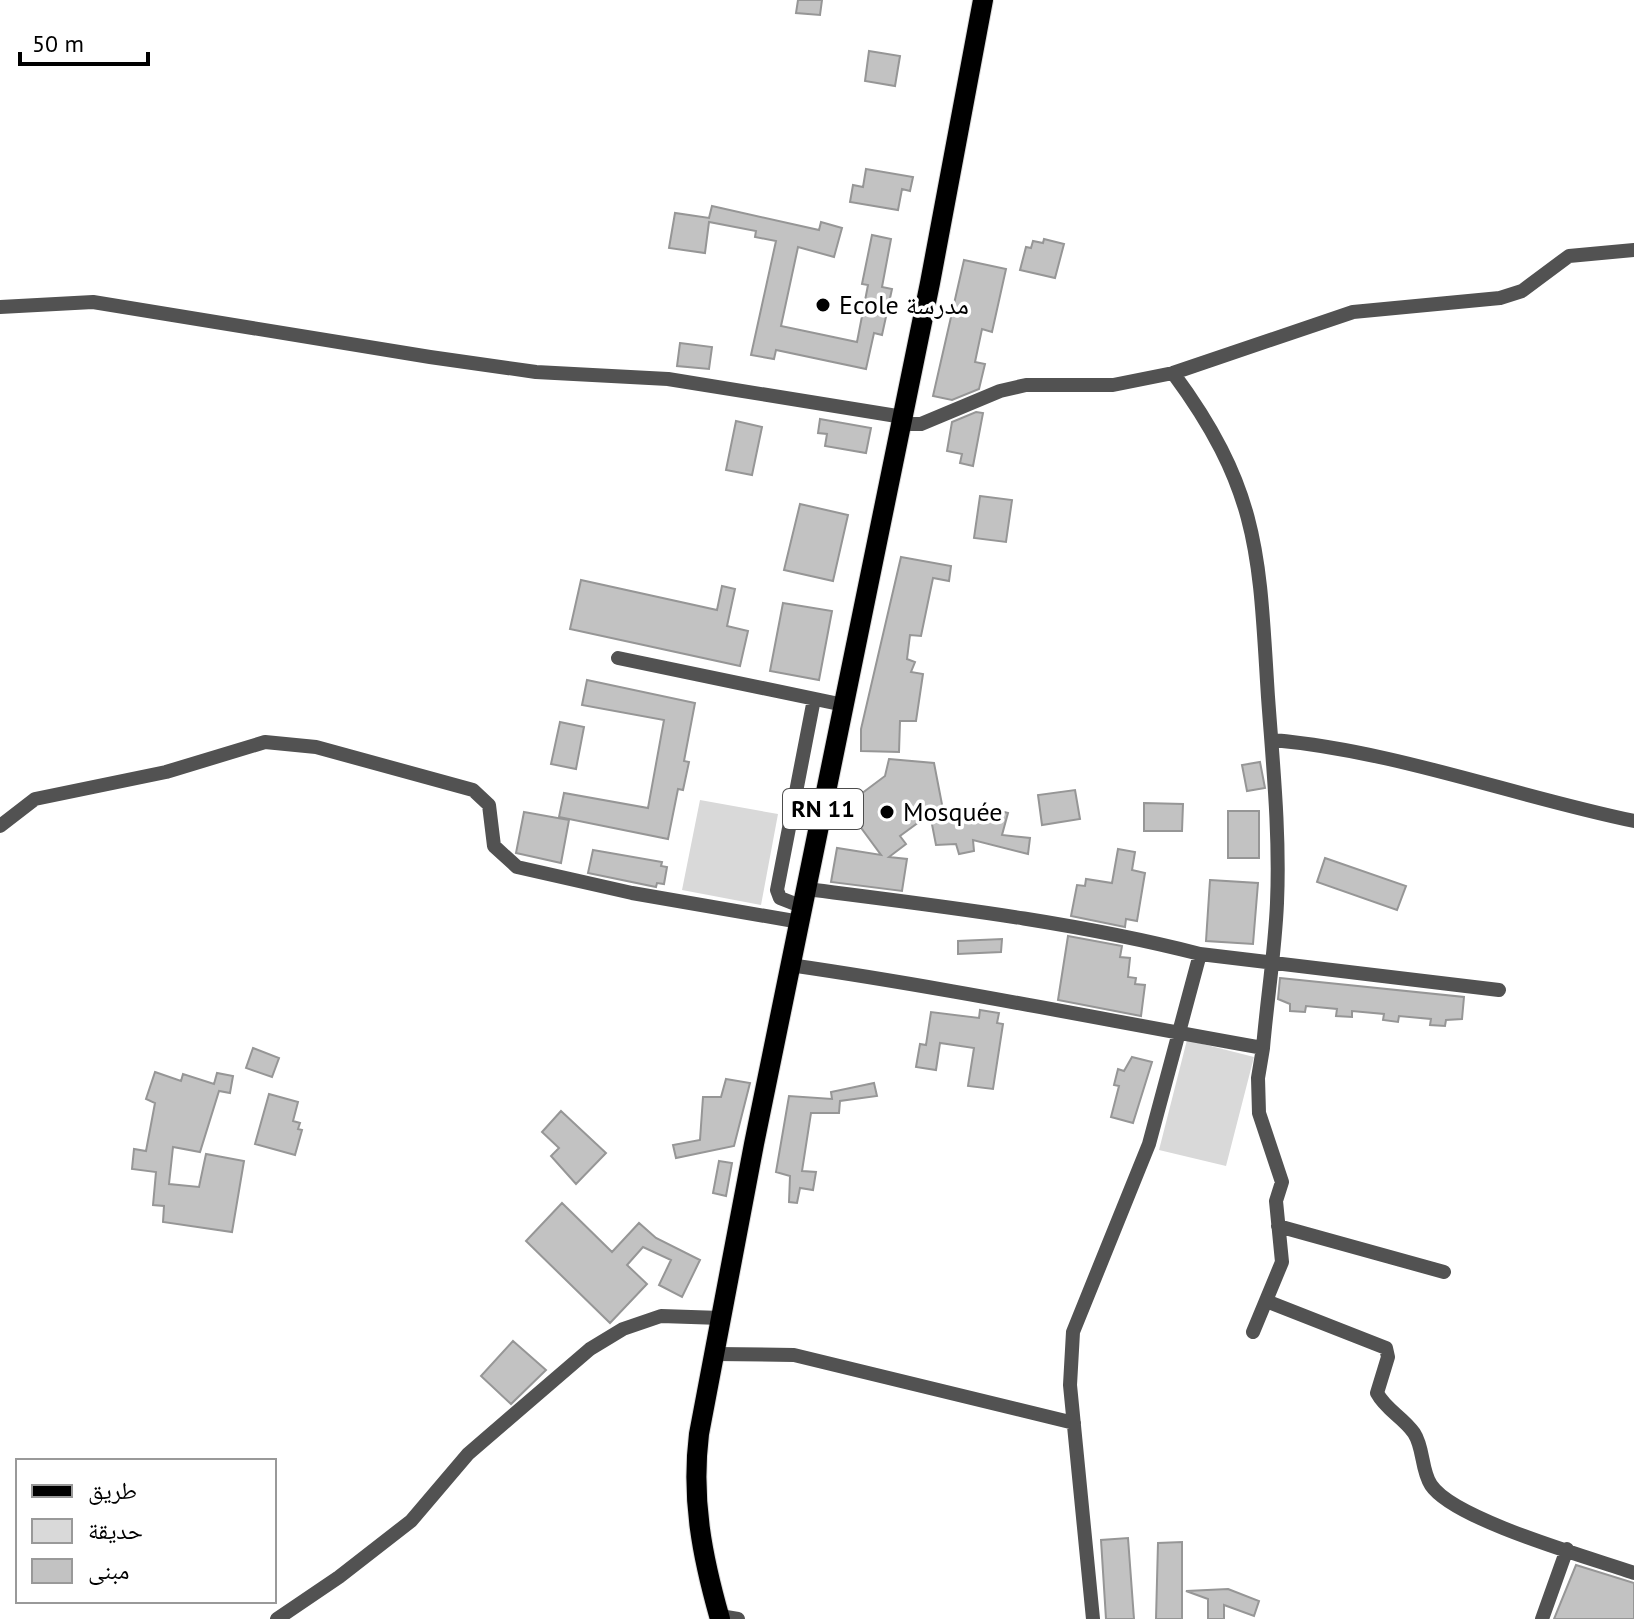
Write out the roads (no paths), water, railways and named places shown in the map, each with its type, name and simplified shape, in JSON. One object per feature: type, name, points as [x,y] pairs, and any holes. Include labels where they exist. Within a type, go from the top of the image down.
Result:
[{"type":"main road","name":"RN 11","points":[[726,1618],[699,1535],[695,1501],[699,1434],[983,0]]},
{"type":"street","points":[[0,307],[93,302],[536,372],[668,379],[921,424],[1000,391],[1026,385],[1053,388],[1113,385],[1173,373],[1353,312],[1500,298],[1522,291],[1569,256],[1634,250]]},
{"type":"street","points":[[1173,373],[1218,439],[1251,519],[1264,614],[1277,791],[1277,902],[1258,1078],[1259,1113],[1282,1182],[1276,1201],[1282,1262],[1253,1332]]},
{"type":"street","points":[[618,658],[844,705]]},
{"type":"street","points":[[803,906],[787,904],[777,890],[814,699]]},
{"type":"street","points":[[1273,740],[1316,744],[1395,760],[1634,821]]},
{"type":"street","points":[[0,826],[35,799],[166,772],[245,745],[290,743],[473,790],[489,805],[494,846],[517,867],[632,893],[803,906],[958,907],[1135,937],[1200,954],[1270,965],[1499,990]]},
{"type":"street","points":[[1093,1619],[1070,1385],[1073,1332],[1149,1144],[1200,954]]},
{"type":"street","points":[[790,965],[935,987],[1054,1013],[1263,1048]]},
{"type":"street","points":[[1278,1226],[1444,1272]]},
{"type":"street","points":[[1266,1301],[1386,1348],[1388,1357],[1377,1393],[1382,1403],[1404,1418],[1417,1438],[1430,1484],[1443,1498],[1474,1516],[1634,1573]]},
{"type":"street","points":[[277,1619],[339,1577],[411,1521],[468,1454],[590,1349],[623,1329],[661,1316],[721,1318]]},
{"type":"street","points":[[715,1354],[794,1355],[1074,1423]]},
{"type":"street","points":[[1542,1619],[1567,1549]]},
{"type":"place","name":"Ecole مدرسة","points":[[823,305]]},
{"type":"place","name":"Mosquée","points":[[887,812]]}]
